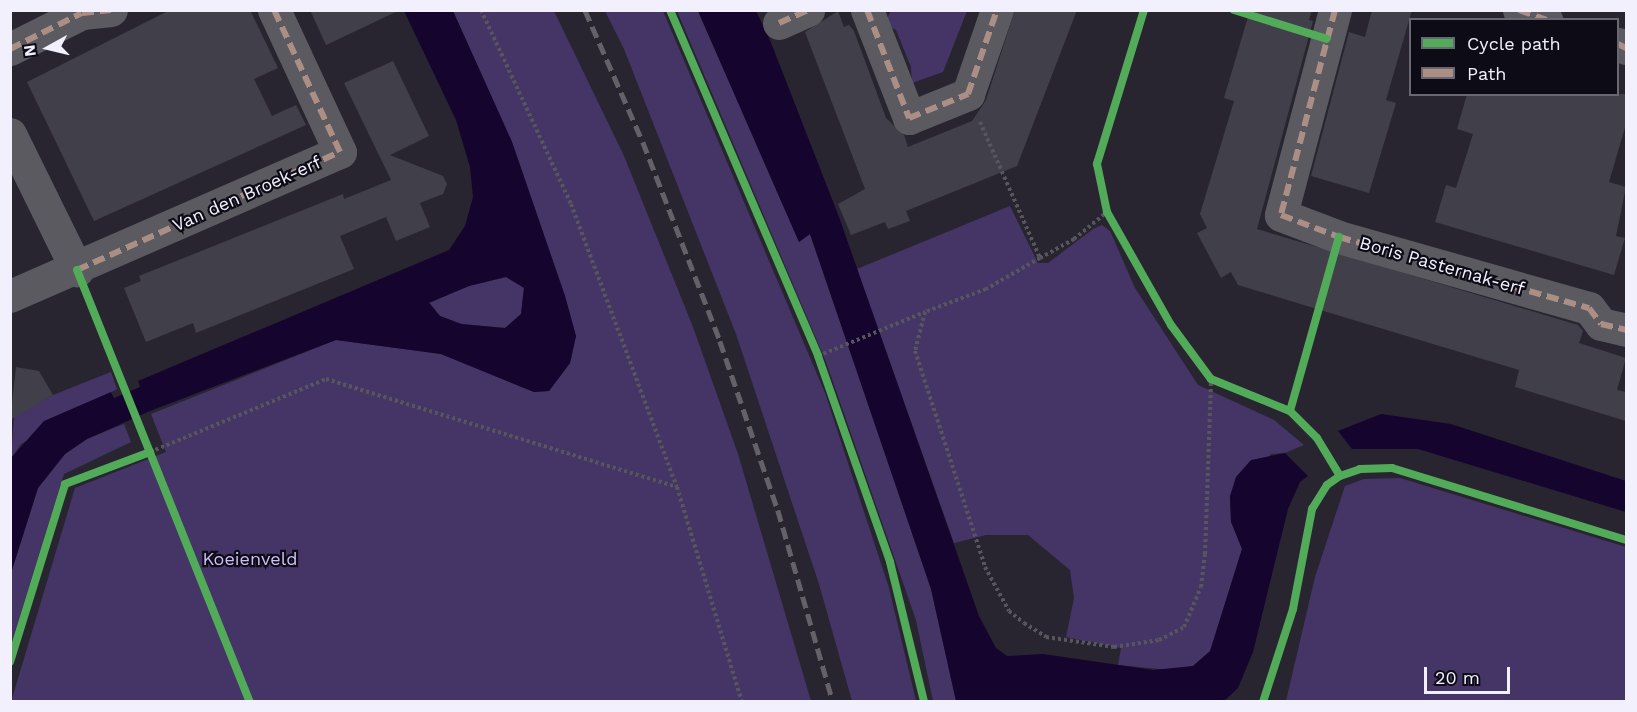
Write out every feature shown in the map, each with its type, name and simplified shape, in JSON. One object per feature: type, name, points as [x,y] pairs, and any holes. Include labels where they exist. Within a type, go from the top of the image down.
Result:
[{"type":"street","name":"Van den Broek-erf","points":[[10,296],[77,270],[340,152],[274,10]]},
{"type":"street","points":[[867,10],[909,118],[968,94],[997,10]]},
{"type":"street","name":"Boris Pasternak-erf","points":[[1335,10],[1281,215],[1339,237],[1589,308],[1601,324],[1626,330]]},
{"type":"street","points":[[1519,10],[1541,18]]},
{"type":"street","points":[[10,49],[92,11]]},
{"type":"street","points":[[10,134],[77,270]]},
{"type":"path","points":[[481,10],[571,204],[677,487],[742,702]]},
{"type":"path","points":[[968,94],[1040,258]]},
{"type":"path","points":[[1105,202],[1107,212],[1113,222]]},
{"type":"path","points":[[818,356],[987,289],[1074,239],[1107,212]]},
{"type":"path","points":[[925,312],[915,351],[985,567],[1009,611],[1046,637],[1080,645],[1138,645],[1184,627],[1201,586],[1205,554],[1211,379]]},
{"type":"path","points":[[814,345],[822,366]]},
{"type":"path","points":[[1204,370],[1211,379],[1221,383]]},
{"type":"path","points":[[139,456],[326,379],[677,487]]},
{"type":"path","points":[[146,443],[154,463]]},
{"type":"green space","name":"Koeienveld","points":[[453,11],[554,11],[624,156],[693,327],[738,454],[811,701],[11,702],[75,488],[166,452],[151,414],[336,340],[441,354],[534,392],[549,391],[570,363],[576,336],[565,296],[512,142]]},
{"type":"green space","points":[[605,11],[663,11],[825,393],[889,588],[916,701],[852,701],[819,584],[736,334],[624,49]]},
{"type":"green space","points":[[677,11],[698,11],[799,242],[810,234],[931,589],[956,701],[933,701],[916,620],[826,362]]},
{"type":"green space","points":[[891,11],[967,11],[943,72],[912,83],[911,67],[896,30],[884,24]]},
{"type":"green space","points":[[1010,206],[1038,263],[1048,263],[1093,229],[1102,225],[1110,231],[1135,288],[1198,385],[1274,420],[1304,445],[1285,453],[1271,454],[1230,496],[1231,521],[1242,549],[1210,652],[1193,666],[1170,670],[1118,665],[1121,648],[1066,637],[1074,598],[1070,570],[1028,535],[986,535],[954,543],[857,269]]},
{"type":"green space","points":[[506,277],[524,287],[521,314],[505,328],[462,324],[440,316],[429,302],[469,286]]},
{"type":"green space","points":[[111,372],[117,389],[21,444],[11,458],[14,417],[53,395]]},
{"type":"green space","points":[[124,424],[131,442],[64,474],[11,644],[11,573],[38,488],[65,454],[87,439]]},
{"type":"green space","points":[[1400,478],[1626,547],[1626,701],[1286,701],[1315,577],[1345,486],[1364,479]]},
{"type":"shaded area","points":[[404,11],[453,11],[512,142],[565,296],[576,336],[570,363],[549,391],[534,392],[441,354],[336,340],[150,411],[87,439],[65,454],[38,488],[11,573],[11,458],[44,421],[111,392],[114,398],[140,387],[138,381],[449,250],[465,226],[473,197],[470,167],[456,120]],"holes":[[[506,277],[524,288],[521,314],[505,328],[461,324],[440,316],[429,303],[469,286]]]},
{"type":"shaded area","points":[[698,11],[756,11],[770,40],[839,217],[979,616],[996,648],[1007,656],[1043,654],[1153,670],[1193,666],[1210,651],[1242,549],[1231,522],[1230,496],[1236,477],[1251,460],[1285,453],[1308,476],[1300,482],[1288,509],[1253,652],[1238,688],[1224,701],[956,701],[931,589],[810,234],[799,242]]},
{"type":"shaded area","points":[[1381,414],[1451,424],[1626,481],[1626,512],[1418,449],[1352,449],[1338,431]]},
{"type":"building","points":[[170,10],[250,10],[278,68],[254,79],[272,116],[296,105],[306,125],[94,221],[27,82]]},
{"type":"building","points":[[310,10],[400,10],[326,45]]},
{"type":"building","points":[[1015,10],[1077,10],[1017,166],[906,211],[910,221],[888,229],[885,222],[851,235],[838,204],[865,189],[805,32],[838,11],[844,27],[849,25],[854,31],[886,118],[904,135],[908,147],[972,121],[986,100]]},
{"type":"building","points":[[1250,10],[1312,10],[1309,20],[1313,21],[1257,229],[1578,325],[1583,331],[1579,343],[1626,358],[1617,390],[1626,392],[1626,421],[1515,387],[1519,370],[1238,285],[1231,272],[1221,278],[1197,233],[1207,228],[1200,214],[1234,101],[1224,98]]},
{"type":"building","points":[[1372,10],[1412,10],[1386,100],[1396,103],[1369,193],[1311,176],[1349,32],[1365,37]]},
{"type":"building","points":[[393,61],[429,136],[390,155],[443,176],[447,184],[443,194],[420,203],[430,227],[396,241],[386,217],[340,236],[354,269],[196,333],[193,323],[146,342],[124,288],[141,281],[139,276],[343,194],[344,199],[391,180],[344,83]]},
{"type":"building","points":[[1619,94],[1626,94],[1626,124],[1609,182],[1626,187],[1616,236],[1625,238],[1614,275],[1435,222],[1446,185],[1456,188],[1473,134],[1457,129],[1466,96],[1619,96]]},
{"type":"building","points":[[16,367],[39,371],[53,395],[10,420]]},
{"type":"railway","points":[[585,10],[643,142],[720,341],[778,510],[833,702]]},
{"type":"marked path","points":[[10,49],[82,13],[111,10]]},
{"type":"marked path","points":[[77,270],[340,152],[274,10]]},
{"type":"marked path","points":[[779,23],[808,10]]},
{"type":"marked path","points":[[867,10],[909,118],[968,94],[997,10]]},
{"type":"marked path","points":[[1335,10],[1281,215],[1339,237],[1589,308],[1601,324],[1626,330]]},
{"type":"marked path","points":[[1519,10],[1541,18]]},
{"type":"marked path","points":[[1619,44],[1626,48]]},
{"type":"cycle path","points":[[670,10],[818,356],[890,562],[924,702]]},
{"type":"cycle path","points":[[1144,10],[1097,164],[1107,212],[1171,325],[1211,379],[1290,411],[1317,438],[1340,476]]},
{"type":"cycle path","points":[[1234,10],[1327,39]]},
{"type":"cycle path","points":[[1290,411],[1339,237]]},
{"type":"cycle path","points":[[77,270],[250,702]]},
{"type":"cycle path","points":[[10,662],[65,484],[150,452]]},
{"type":"cycle path","points":[[1263,702],[1293,609],[1312,509],[1327,485],[1340,476],[1360,469],[1392,468],[1626,540]]}]
